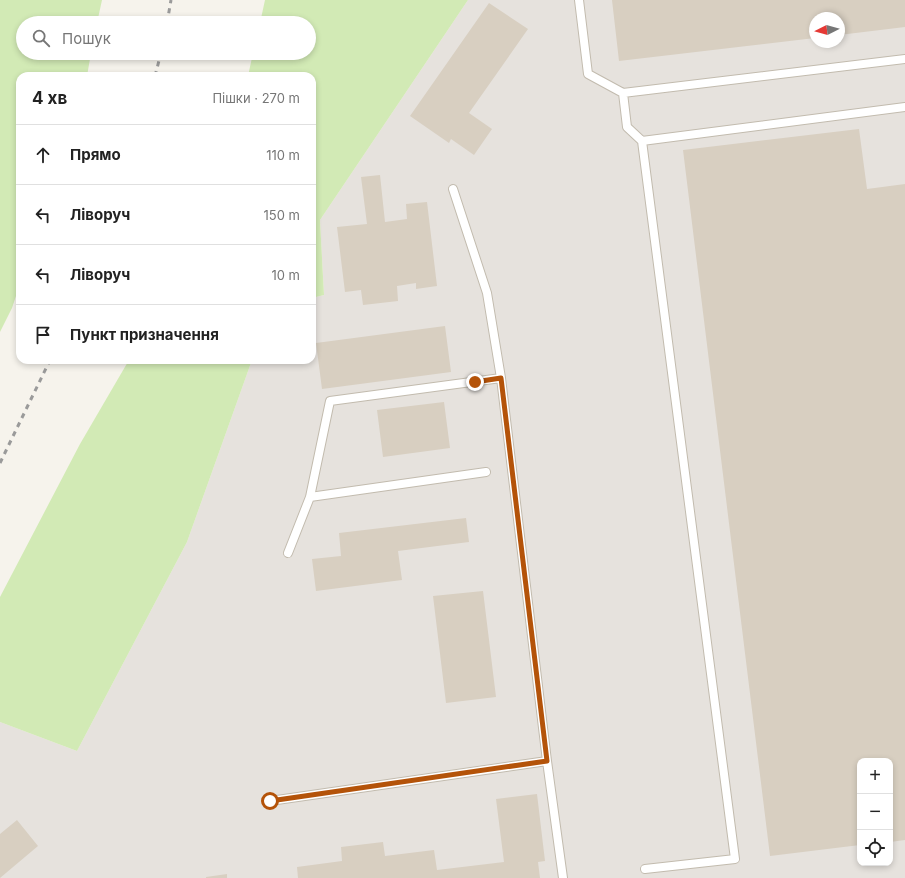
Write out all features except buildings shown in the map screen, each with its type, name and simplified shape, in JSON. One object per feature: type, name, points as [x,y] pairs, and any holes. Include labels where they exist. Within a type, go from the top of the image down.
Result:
[{"type":"lane","points":[[578,0],[588,74],[624,93],[905,59]]},
{"type":"lane","points":[[624,93],[627,128],[642,141],[735,859],[645,869]]},
{"type":"lane","points":[[642,141],[905,107]]},
{"type":"lane","points":[[453,189],[487,293],[501,378],[547,761],[563,878]]},
{"type":"lane","points":[[288,553],[310,497],[330,401],[501,378]]},
{"type":"lane","points":[[310,497],[486,472]]},
{"type":"lane","points":[[270,801],[547,761]]},
{"type":"shaded area","points":[[468,0],[905,0],[905,878],[0,878],[0,722],[77,751],[187,542],[251,364],[316,364],[316,297],[324,295],[320,220]]},
{"type":"green space","points":[[0,0],[102,0],[99,16],[16,16],[16,60],[90,60],[88,72],[16,72],[16,296],[12,308],[0,332]]},
{"type":"green space","points":[[265,0],[468,0],[320,220],[324,295],[316,297],[316,72],[249,72],[251,60],[316,60],[316,16],[262,16]]},
{"type":"green space","points":[[127,364],[251,364],[187,542],[77,751],[0,722],[0,597],[80,444]]},
{"type":"railway","points":[[168,16],[171,0]]},
{"type":"railway","points":[[156,72],[159,60]]},
{"type":"railway","points":[[0,463],[48,364]]},
{"type":"route","points":[[270,801],[547,761],[501,378],[475,382]]}]
